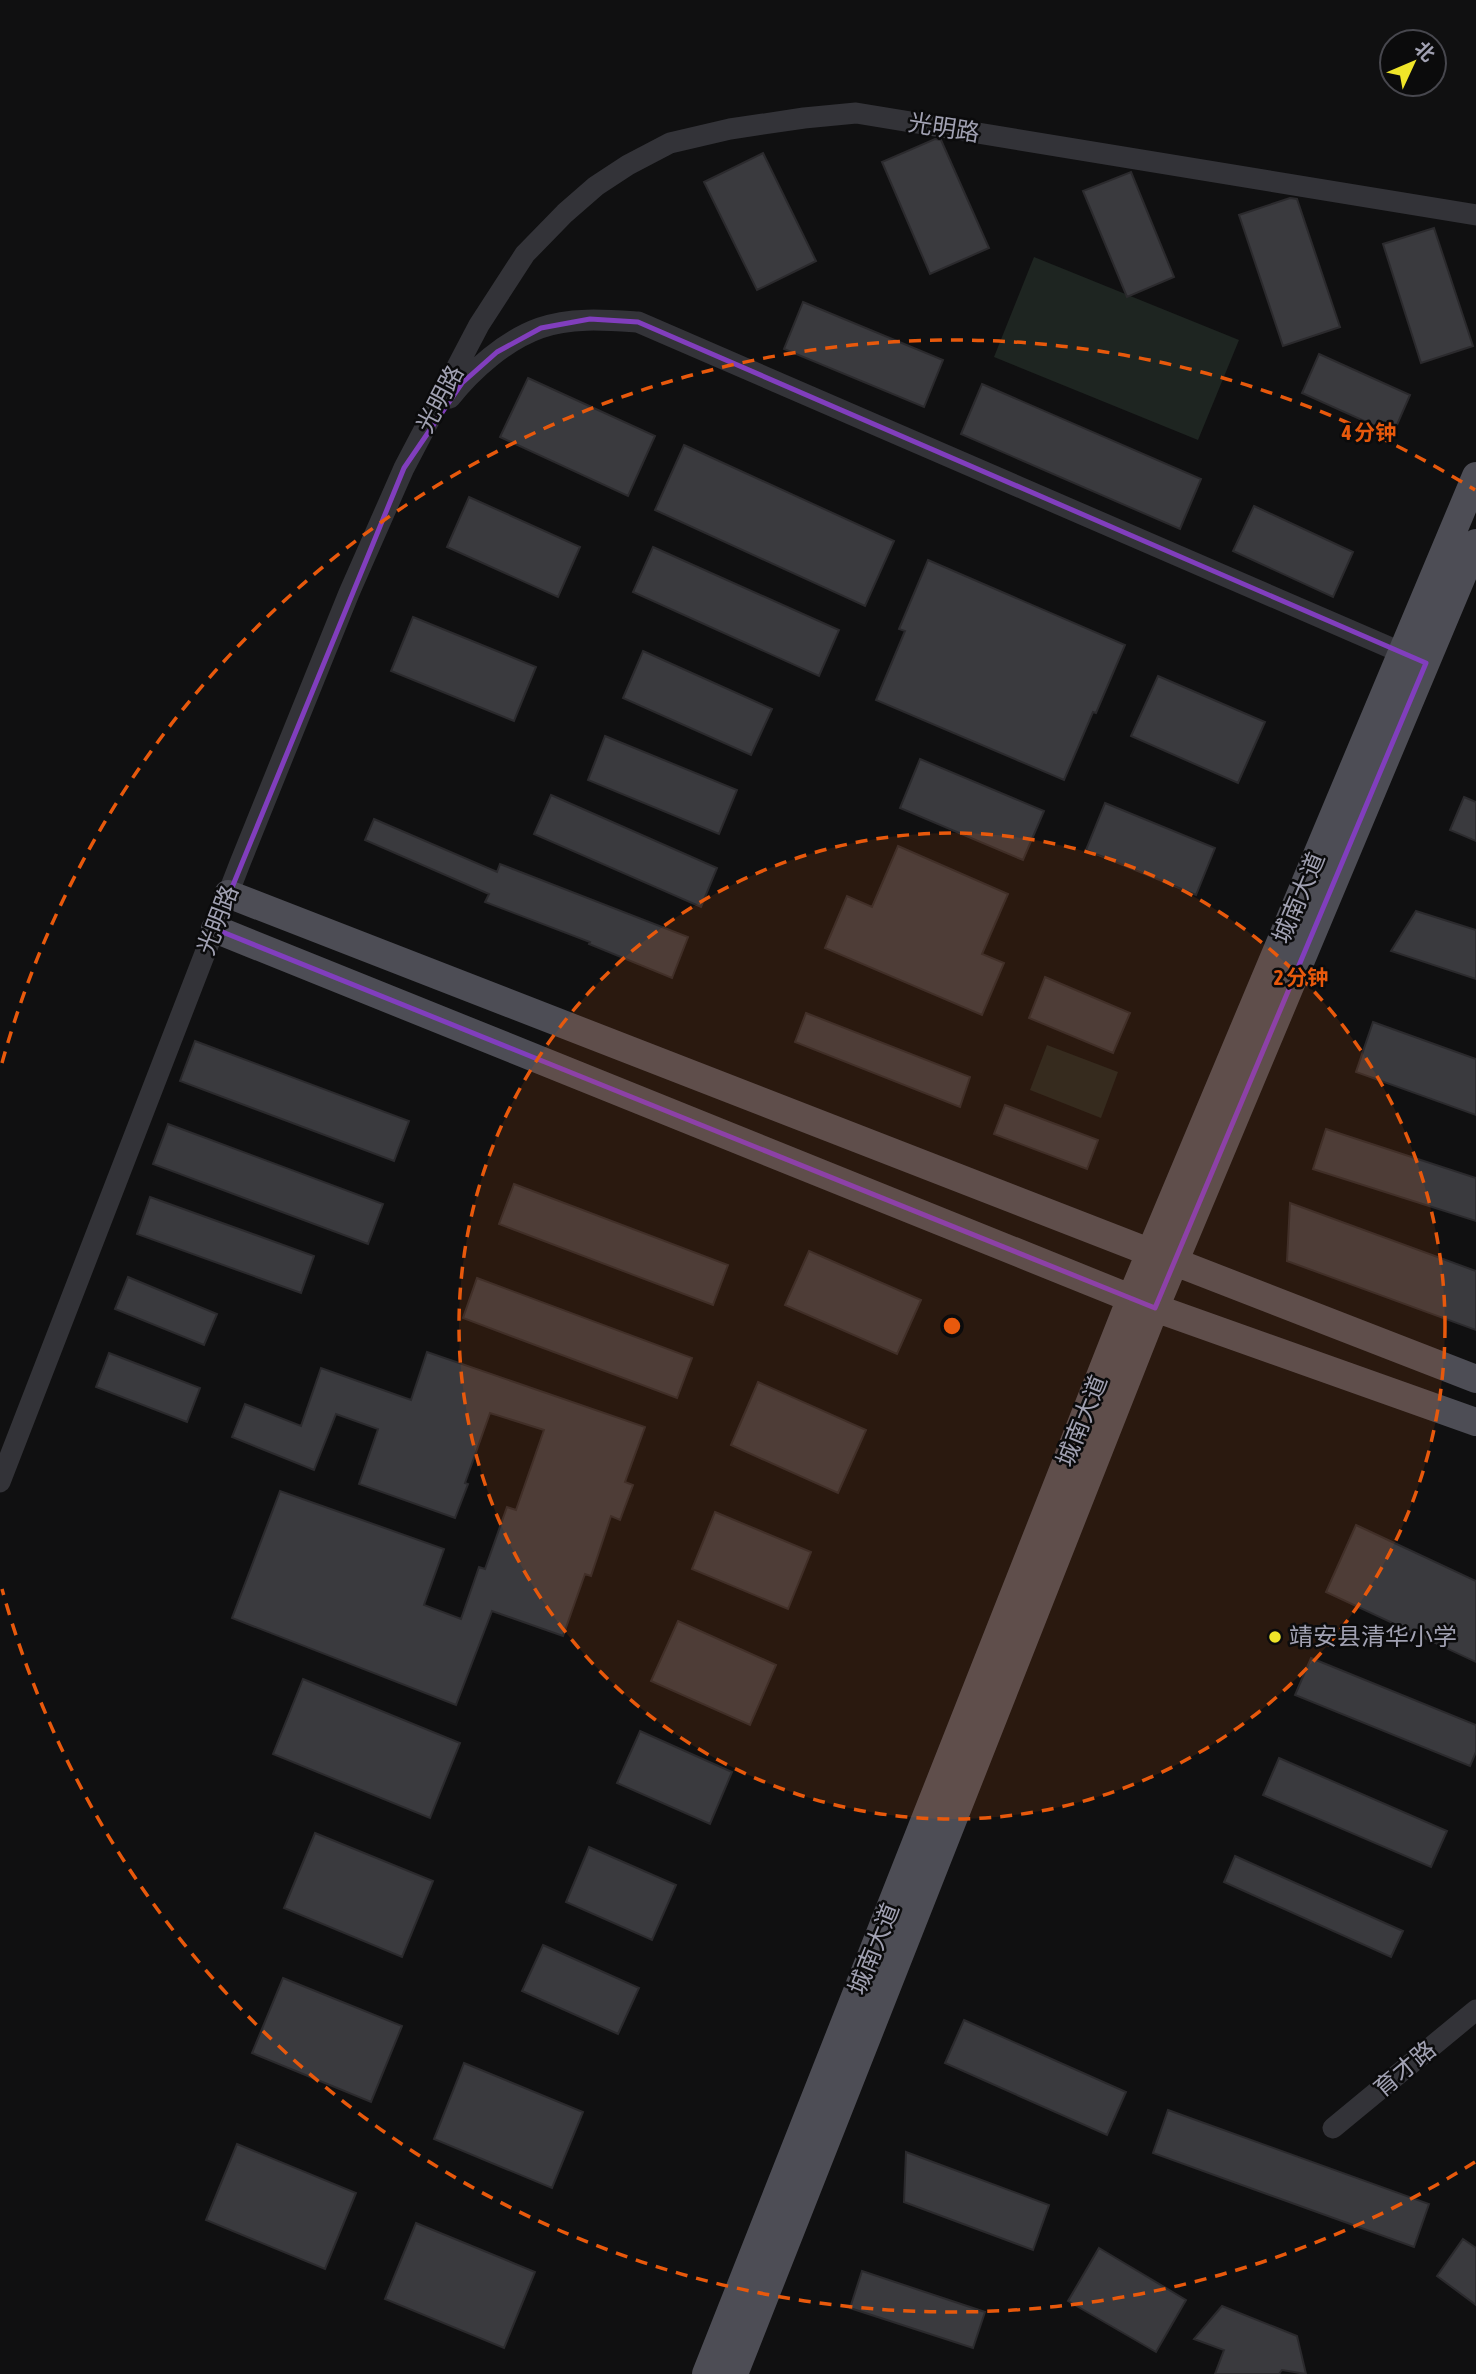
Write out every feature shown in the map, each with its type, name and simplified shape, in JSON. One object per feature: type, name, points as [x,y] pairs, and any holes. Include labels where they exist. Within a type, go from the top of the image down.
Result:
[{"type":"main road","name":"城南大道","points":[[706,2374],[1143,1303],[1414,658],[1476,476]]},
{"type":"main road","name":"城南大道","points":[[1414,658],[1476,543]]},
{"type":"main road","points":[[228,894],[1476,1379]]},
{"type":"main road","points":[[215,929],[1143,1303],[1476,1422]]},
{"type":"main road","name":"城南大道","points":[[734,2374],[1143,1303]]},
{"type":"street","name":"光明路","points":[[0,1482],[228,894],[349,593],[404,468],[479,325],[525,254],[596,186],[670,143],[779,121],[856,113],[1476,215]]},
{"type":"street","points":[[404,468],[432,422],[462,383],[496,352],[541,328],[590,320],[638,322],[1414,658]]},
{"type":"street","name":"育才路","points":[[1333,2128],[1476,2010]]},
{"type":"highlighted area","points":[[590,319],[638,322],[1426,663],[1155,1308],[215,929],[404,468],[462,383],[497,352],[541,328]]},
{"type":"shaded area","points":[[1034,257],[1239,340],[1198,440],[994,357]]},
{"type":"shaded area","points":[[1047,1045],[1118,1072],[1101,1118],[1030,1090]]},
{"type":"building","points":[[935,139],[941,140],[989,248],[930,274],[882,162]]},
{"type":"building","points":[[763,153],[816,261],[757,290],[704,182]]},
{"type":"building","points":[[1131,172],[1174,277],[1127,297],[1083,191]]},
{"type":"building","points":[[1290,198],[1297,199],[1340,327],[1283,346],[1239,215]]},
{"type":"building","points":[[1434,228],[1473,346],[1421,363],[1383,244]]},
{"type":"building","points":[[803,302],[943,360],[924,407],[784,349]]},
{"type":"building","points":[[1319,354],[1410,395],[1393,434],[1302,393]]},
{"type":"building","points":[[528,378],[655,436],[628,496],[500,437]]},
{"type":"building","points":[[982,384],[1201,479],[1180,529],[961,434]]},
{"type":"building","points":[[684,445],[894,541],[865,606],[655,510]]},
{"type":"building","points":[[469,497],[580,547],[558,597],[447,547]]},
{"type":"building","points":[[1254,506],[1353,552],[1333,597],[1233,551]]},
{"type":"building","points":[[653,547],[839,630],[819,676],[633,592]]},
{"type":"building","points":[[928,560],[1125,645],[1064,780],[876,700],[905,631],[899,629]]},
{"type":"building","points":[[413,617],[536,667],[514,721],[391,671]]},
{"type":"building","points":[[643,651],[772,709],[751,755],[623,698]]},
{"type":"building","points":[[1158,676],[1265,722],[1238,783],[1131,736]]},
{"type":"building","points":[[605,736],[737,790],[719,834],[588,780]]},
{"type":"building","points":[[920,759],[1044,811],[1023,860],[900,808]]},
{"type":"building","points":[[551,795],[717,868],[701,907],[534,834]]},
{"type":"building","points":[[1464,797],[1476,802],[1476,841],[1450,830]]},
{"type":"building","points":[[1105,803],[1215,848],[1196,895],[1086,850]]},
{"type":"building","points":[[374,819],[497,872],[500,864],[688,937],[672,978],[589,944],[590,942],[485,902],[489,894],[365,840]]},
{"type":"building","points":[[898,846],[1008,894],[982,954],[1004,963],[982,1015],[825,948],[847,896],[872,907]]},
{"type":"building","points":[[1416,911],[1476,930],[1476,979],[1391,951]]},
{"type":"building","points":[[1045,977],[1130,1013],[1113,1053],[1029,1018]]},
{"type":"building","points":[[806,1013],[970,1077],[960,1107],[795,1042]]},
{"type":"building","points":[[1373,1022],[1476,1059],[1476,1115],[1356,1072]]},
{"type":"building","points":[[195,1041],[409,1121],[394,1161],[180,1081]]},
{"type":"building","points":[[1005,1105],[1098,1140],[1087,1169],[994,1134]]},
{"type":"building","points":[[168,1124],[383,1204],[368,1244],[153,1164]]},
{"type":"building","points":[[1326,1129],[1476,1178],[1476,1221],[1313,1169]]},
{"type":"building","points":[[514,1184],[728,1265],[713,1305],[499,1224]]},
{"type":"building","points":[[150,1197],[314,1256],[301,1293],[137,1234]]},
{"type":"building","points":[[1290,1203],[1476,1271],[1476,1330],[1287,1261]]},
{"type":"building","points":[[809,1251],[921,1300],[897,1354],[785,1305]]},
{"type":"building","points":[[128,1277],[217,1314],[204,1345],[115,1309]]},
{"type":"building","points":[[477,1278],[692,1358],[677,1398],[463,1318]]},
{"type":"building","points":[[427,1352],[645,1427],[625,1482],[633,1485],[620,1520],[611,1516],[591,1576],[585,1574],[563,1636],[492,1611],[456,1705],[232,1618],[280,1491],[444,1549],[424,1605],[461,1619],[479,1567],[485,1569],[507,1507],[516,1510],[544,1430],[490,1413],[455,1518],[359,1484],[378,1429],[336,1414],[314,1470],[232,1437],[245,1404],[301,1426],[321,1368],[411,1400]]},
{"type":"building","points":[[109,1353],[200,1388],[187,1422],[96,1387]]},
{"type":"building","points":[[758,1382],[866,1430],[838,1493],[731,1445]]},
{"type":"building","points":[[715,1512],[811,1552],[788,1609],[692,1569]]},
{"type":"building","points":[[1356,1525],[1476,1581],[1476,1662],[1326,1592]]},
{"type":"building","points":[[678,1621],[776,1665],[750,1725],[651,1681]]},
{"type":"building","points":[[1311,1658],[1476,1725],[1476,1752],[1470,1766],[1295,1695]]},
{"type":"building","points":[[303,1679],[460,1743],[430,1818],[273,1754]]},
{"type":"building","points":[[640,1731],[732,1772],[710,1824],[617,1783]]},
{"type":"building","points":[[1279,1758],[1447,1831],[1431,1867],[1263,1795]]},
{"type":"building","points":[[315,1833],[433,1881],[402,1957],[284,1908]]},
{"type":"building","points":[[589,1847],[676,1885],[652,1940],[566,1902]]},
{"type":"building","points":[[1235,1856],[1403,1931],[1391,1957],[1224,1882]]},
{"type":"building","points":[[543,1945],[639,1988],[618,2034],[522,1991]]},
{"type":"building","points":[[283,1978],[402,2026],[371,2102],[252,2053]]},
{"type":"building","points":[[964,2020],[1126,2092],[1107,2135],[945,2063]]},
{"type":"building","points":[[464,2063],[583,2112],[552,2188],[434,2139]]},
{"type":"building","points":[[1168,2110],[1429,2204],[1414,2247],[1153,2153]]},
{"type":"building","points":[[237,2144],[356,2193],[325,2269],[206,2220]]},
{"type":"building","points":[[906,2152],[1049,2205],[1033,2250],[904,2202]]},
{"type":"building","points":[[416,2223],[535,2272],[504,2348],[385,2299]]},
{"type":"building","points":[[1463,2239],[1476,2248],[1476,2305],[1437,2276]]},
{"type":"building","points":[[1099,2248],[1186,2300],[1156,2352],[1068,2301]]},
{"type":"building","points":[[862,2271],[985,2312],[973,2348],[850,2308]]},
{"type":"building","points":[[1222,2306],[1297,2336],[1306,2374],[1282,2370],[1279,2374],[1215,2374],[1224,2350],[1194,2339]]},
{"type":"place","name":"靖安县清华小学","points":[[1275,1637]]}]
